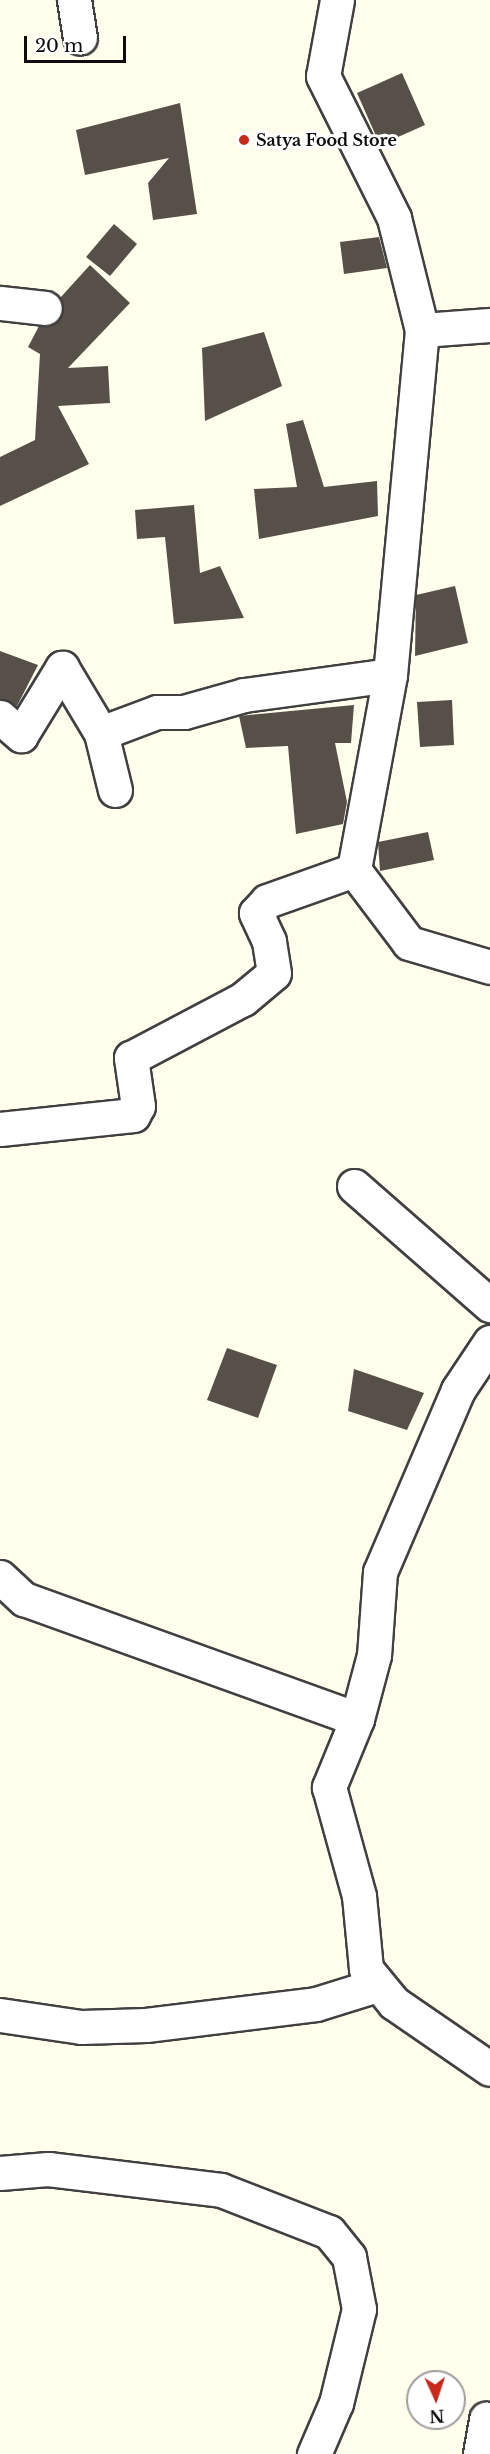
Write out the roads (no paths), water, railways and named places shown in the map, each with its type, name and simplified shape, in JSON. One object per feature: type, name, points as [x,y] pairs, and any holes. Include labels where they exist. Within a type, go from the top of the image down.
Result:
[{"type":"street","points":[[74,0],[80,38]]},
{"type":"street","points":[[337,0],[323,76],[394,218],[422,330],[390,675],[354,870],[409,943],[490,967]]},
{"type":"street","points":[[0,303],[45,308]]},
{"type":"street","points":[[422,330],[490,325]]},
{"type":"street","points":[[0,717],[21,735],[62,669],[101,733],[116,790]]},
{"type":"street","points":[[101,733],[157,712],[184,712],[243,695],[390,675]]},
{"type":"street","points":[[0,1129],[133,1115],[138,1106],[130,1058],[243,999],[277,969],[256,913],[267,901],[354,870]]},
{"type":"street","points":[[354,1186],[490,1305]]},
{"type":"street","points":[[490,1342],[458,1390],[380,1572],[374,1655],[357,1719],[328,1787],[358,1896],[366,1969],[377,1985],[490,2069]]},
{"type":"street","points":[[0,1577],[24,1599],[357,1719]]},
{"type":"street","points":[[0,2015],[81,2027],[146,2025],[316,2004],[377,1985]]},
{"type":"street","points":[[0,2173],[48,2169],[221,2190],[329,2232],[349,2257],[359,2309],[336,2403],[314,2454]]},
{"type":"street","points":[[480,2454],[486,2419]]},
{"type":"place","name":"Satya Food Store","points":[[244,140]]}]
